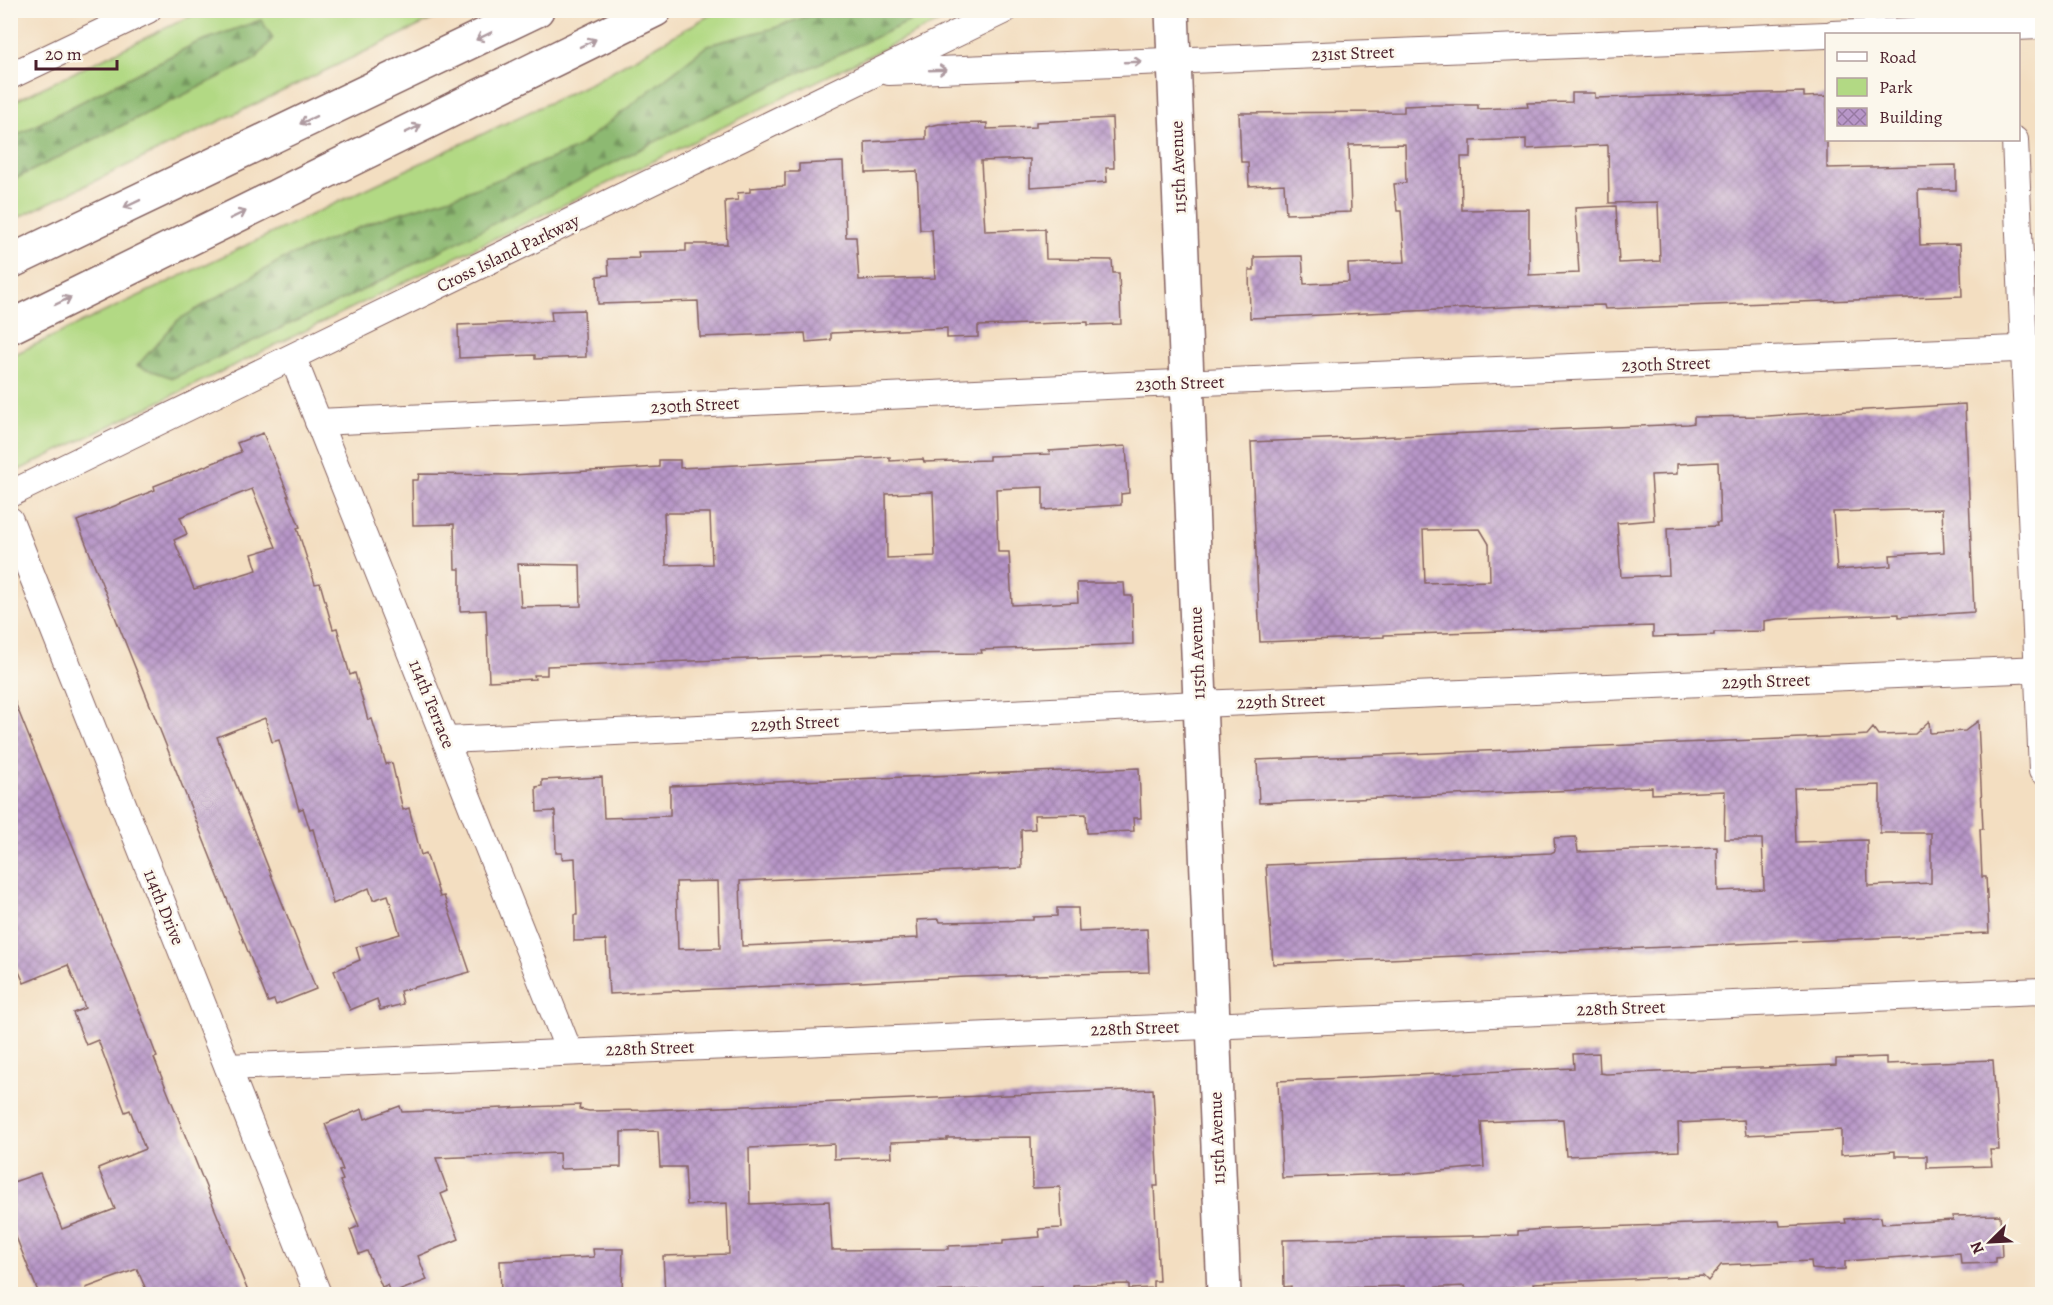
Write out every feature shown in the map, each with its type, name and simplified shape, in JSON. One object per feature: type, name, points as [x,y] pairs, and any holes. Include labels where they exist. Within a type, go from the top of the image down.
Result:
[{"type":"main road","points":[[10,262],[537,10]]},
{"type":"main road","points":[[10,327],[655,10]]},
{"type":"main road","name":"115th Avenue","points":[[1172,10],[1185,383],[1224,1294]]},
{"type":"street","points":[[10,76],[147,10]]},
{"type":"street","name":"Cross Island Parkway","points":[[10,494],[1005,10]]},
{"type":"street","points":[[1850,33],[2010,24],[2043,26]]},
{"type":"street","name":"231st Street","points":[[880,72],[1825,35]]},
{"type":"street","points":[[2015,141],[2033,349],[2043,771]]},
{"type":"street","name":"230th Street","points":[[318,422],[1185,383],[2033,349]]},
{"type":"street","name":"114th Terrace","points":[[293,358],[569,1051]]},
{"type":"street","name":"114th Drive","points":[[10,520],[318,1294]]},
{"type":"street","name":"229th Street","points":[[447,740],[1199,704],[2040,669]]},
{"type":"street","name":"228th Street","points":[[228,1067],[2043,991]]},
{"type":"green space","points":[[824,10],[922,11],[919,17],[694,122],[353,295],[173,378],[137,366],[178,320],[281,260],[380,219],[464,193],[575,149],[708,45],[774,28]]},
{"type":"green space","points":[[201,11],[450,11],[11,221],[11,103]]},
{"type":"green space","points":[[717,11],[961,11],[11,474],[11,356],[593,82]]},
{"type":"green space","points":[[261,20],[273,38],[256,59],[11,181],[11,138],[196,43]]},
{"type":"building","points":[[1804,92],[1804,97],[1825,96],[1827,168],[1956,165],[1956,190],[1918,190],[1920,245],[1960,244],[1962,296],[1605,309],[1604,305],[1528,306],[1250,318],[1249,270],[1254,270],[1254,257],[1302,256],[1304,284],[1349,282],[1348,264],[1405,262],[1401,211],[1397,211],[1394,184],[1406,183],[1405,144],[1349,145],[1351,212],[1286,214],[1284,184],[1249,186],[1248,162],[1241,162],[1239,113],[1404,112],[1404,106],[1428,105],[1478,105],[1478,109],[1528,107],[1527,103],[1572,102],[1572,93],[1595,93],[1595,98]],"holes":[[[1526,139],[1526,149],[1608,145],[1609,203],[1658,202],[1660,261],[1619,263],[1616,206],[1575,208],[1579,273],[1529,275],[1529,209],[1462,210],[1461,157],[1471,157],[1471,141]]]},
{"type":"building","points":[[1112,118],[1114,168],[1106,168],[1107,182],[1030,187],[1030,159],[981,161],[985,231],[1045,229],[1046,259],[1112,260],[1113,273],[1119,273],[1121,324],[1088,325],[1088,322],[978,326],[978,337],[947,338],[947,328],[831,333],[831,340],[806,342],[805,333],[700,337],[698,301],[598,304],[597,276],[609,275],[608,259],[639,258],[638,252],[686,251],[686,244],[727,244],[725,201],[738,200],[737,193],[750,192],[750,188],[785,186],[785,172],[799,172],[799,164],[843,162],[846,237],[856,237],[859,280],[935,278],[932,230],[920,230],[917,171],[866,173],[865,142],[926,139],[926,127],[939,124],[987,123],[987,129],[1036,127],[1036,122]]},
{"type":"building","points":[[584,310],[586,357],[535,359],[535,355],[459,358],[458,325],[552,321],[551,311]]},
{"type":"building","points":[[1965,404],[1974,612],[1899,617],[1899,614],[1777,619],[1764,621],[1764,631],[1714,632],[1714,635],[1653,637],[1653,626],[1384,635],[1384,637],[1260,642],[1251,442],[1688,424],[1694,423],[1694,417],[1768,416]],"holes":[[[1718,462],[1720,523],[1716,523],[1717,526],[1667,528],[1669,575],[1621,577],[1617,523],[1654,520],[1651,475],[1677,474],[1677,464]],[[1942,509],[1944,552],[1890,555],[1891,566],[1837,570],[1833,512]],[[1480,529],[1489,544],[1490,581],[1425,583],[1423,530]]]},
{"type":"building","points":[[263,433],[300,527],[297,528],[315,584],[320,583],[333,629],[337,628],[350,675],[355,673],[368,720],[372,719],[386,764],[392,763],[403,810],[409,808],[421,855],[426,853],[440,897],[444,896],[470,972],[400,991],[403,1004],[380,1010],[377,999],[350,1010],[334,971],[360,960],[356,947],[400,934],[388,895],[373,900],[369,888],[333,904],[313,829],[310,830],[303,808],[299,810],[279,740],[272,742],[265,718],[217,737],[316,989],[276,1005],[274,1000],[268,1002],[77,521],[155,490],[154,486],[241,452],[237,443]],"holes":[[[252,489],[276,547],[252,554],[257,570],[194,589],[174,540],[187,534],[180,517]]]},
{"type":"building","points":[[1126,446],[1129,493],[1121,494],[1121,505],[1043,510],[1043,487],[996,489],[998,552],[1009,552],[1012,605],[1078,602],[1077,583],[1124,583],[1125,596],[1132,596],[1133,644],[981,650],[982,653],[547,666],[547,675],[534,675],[535,679],[489,681],[486,610],[460,611],[460,569],[455,569],[454,524],[413,525],[412,480],[418,480],[419,474],[511,475],[609,470],[659,467],[659,460],[680,460],[680,468],[890,457],[890,461],[989,460],[989,456],[1050,454],[1049,451]],"holes":[[[933,492],[935,556],[887,558],[886,494]],[[664,513],[710,513],[712,564],[666,565]],[[518,564],[580,565],[581,606],[521,607]]]},
{"type":"building","points":[[10,690],[139,1010],[157,1057],[154,1058],[249,1294],[148,1294],[137,1269],[86,1288],[88,1294],[39,1294],[10,1222],[10,1183],[40,1173],[62,1229],[115,1209],[98,1168],[145,1149],[130,1110],[125,1112],[98,1040],[86,1045],[73,1013],[85,1008],[68,965],[24,983],[10,951]]},
{"type":"building","points":[[1929,721],[1930,733],[1965,731],[1978,721],[1983,829],[1980,829],[1982,877],[1986,877],[1989,933],[1273,964],[1266,865],[1551,853],[1555,851],[1554,838],[1576,837],[1578,852],[1717,847],[1718,891],[1764,889],[1762,839],[1724,839],[1725,791],[1652,794],[1652,787],[1259,803],[1257,760],[1854,736],[1867,735],[1873,728],[1878,735],[1915,734]],"holes":[[[1880,785],[1880,833],[1931,833],[1931,883],[1868,886],[1867,840],[1796,842],[1794,788]]]},
{"type":"building","points":[[1139,768],[1141,818],[1133,818],[1134,831],[1087,833],[1086,814],[1034,815],[1035,829],[1021,830],[1022,868],[740,881],[742,946],[918,938],[917,920],[939,919],[940,922],[1033,920],[1033,917],[1057,916],[1057,908],[1078,908],[1079,932],[1147,929],[1149,972],[966,977],[609,994],[606,940],[574,941],[574,915],[577,915],[575,858],[562,859],[562,853],[556,853],[555,811],[537,812],[536,787],[542,786],[542,780],[602,777],[604,818],[670,816],[670,786]],"holes":[[[718,881],[720,948],[678,949],[676,882]]]},
{"type":"building","points":[[1599,1053],[1600,1073],[1606,1074],[1836,1065],[1836,1059],[1886,1057],[1886,1064],[1993,1060],[1999,1150],[1990,1150],[1992,1166],[1927,1168],[1927,1156],[1895,1156],[1895,1151],[1841,1155],[1841,1130],[1746,1135],[1744,1120],[1678,1123],[1679,1151],[1566,1156],[1563,1119],[1526,1120],[1481,1122],[1484,1167],[1418,1173],[1282,1178],[1278,1081],[1574,1068],[1573,1054]]},
{"type":"building","points":[[1153,1089],[1158,1186],[1154,1186],[1159,1281],[1153,1281],[1153,1288],[1129,1289],[1129,1284],[1073,1285],[1073,1294],[1041,1294],[1041,1287],[881,1294],[665,1294],[663,1256],[729,1254],[727,1203],[687,1205],[685,1167],[660,1167],[658,1131],[621,1132],[621,1167],[560,1169],[559,1153],[436,1158],[448,1191],[441,1194],[459,1239],[418,1256],[427,1280],[391,1294],[387,1285],[382,1287],[367,1251],[359,1254],[350,1230],[359,1226],[340,1181],[343,1180],[339,1171],[343,1170],[325,1124],[362,1109],[365,1119],[400,1106],[402,1112],[580,1105],[579,1109],[589,1111]],"holes":[[[1031,1137],[1032,1188],[1060,1187],[1062,1228],[1039,1229],[1040,1237],[1003,1240],[1003,1244],[948,1246],[948,1249],[832,1250],[829,1201],[750,1204],[749,1148],[834,1144],[834,1159],[892,1157],[891,1142],[947,1140],[947,1138]]]},
{"type":"building","points":[[2000,1215],[2002,1257],[1996,1258],[1996,1263],[1961,1264],[1960,1253],[1845,1261],[1845,1269],[1812,1269],[1811,1261],[1721,1265],[1708,1281],[1703,1276],[1533,1283],[1534,1287],[1466,1290],[1465,1286],[1404,1289],[1404,1286],[1327,1288],[1328,1292],[1291,1293],[1291,1286],[1284,1287],[1283,1240],[1518,1235],[1518,1231],[1544,1229],[1779,1221],[1780,1226],[1846,1223],[1845,1219],[1881,1217],[1882,1224],[1953,1220],[1952,1216]]},
{"type":"building","points":[[593,1249],[623,1249],[622,1294],[501,1294],[500,1261],[594,1257]]}]
